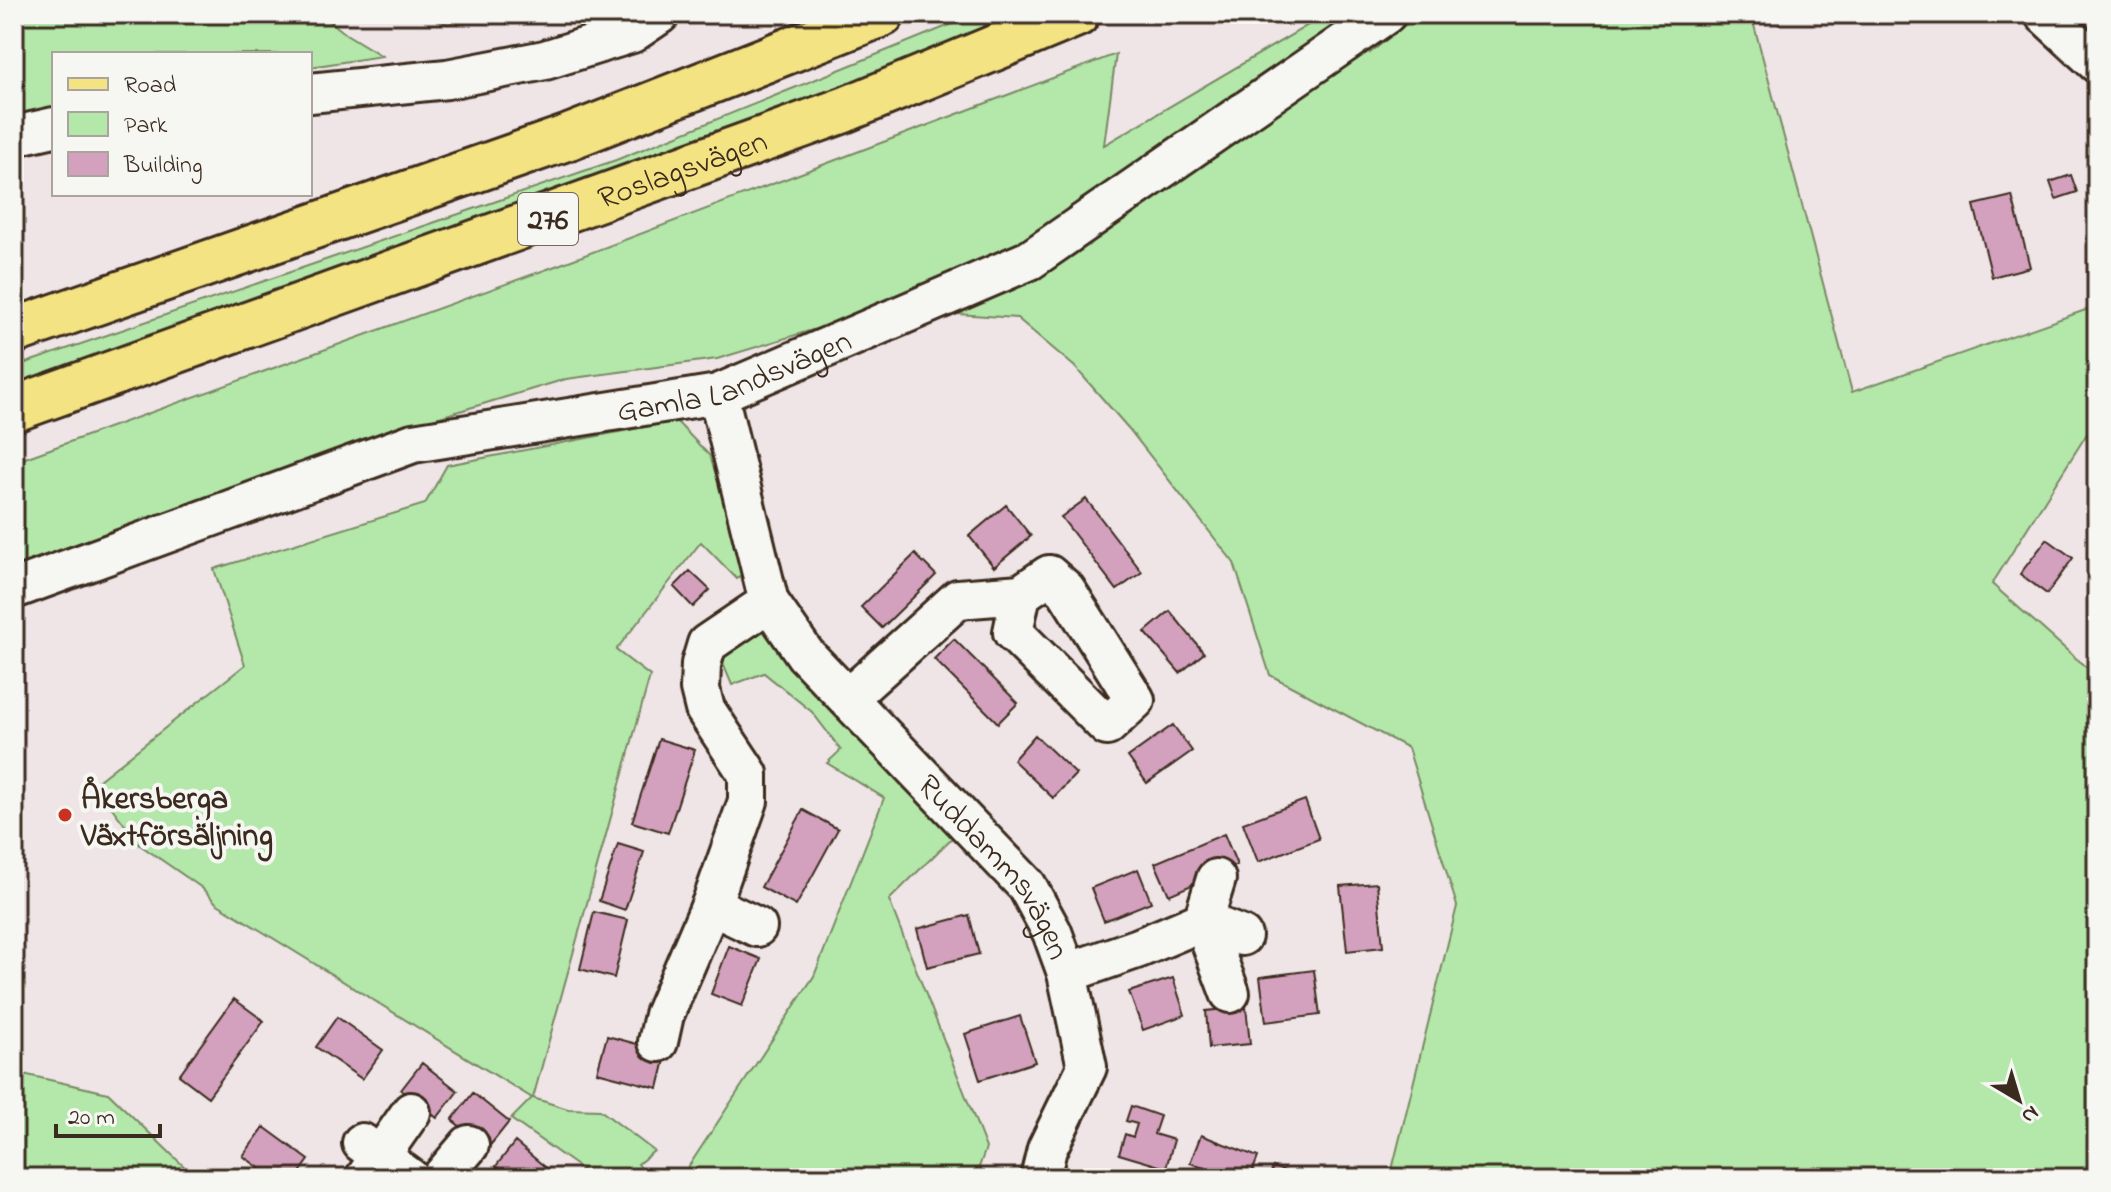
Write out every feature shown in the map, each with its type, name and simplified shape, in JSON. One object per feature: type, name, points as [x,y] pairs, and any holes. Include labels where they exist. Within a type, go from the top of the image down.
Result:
[{"type":"main road","name":"276","points":[[14,331],[569,137],[882,14]]},
{"type":"main road","name":"Roslagsvägen","points":[[14,409],[844,110],[1077,14]]},
{"type":"street","points":[[319,92],[447,79],[545,60],[632,33],[660,14]]},
{"type":"street","name":"Gamla Landsvägen","points":[[14,589],[413,443],[718,394],[1030,260],[1386,14]]},
{"type":"street","points":[[2044,14],[2097,63]]},
{"type":"street","points":[[14,136],[52,127]]},
{"type":"street","name":"Ruddammsvägen","points":[[718,394],[769,602],[805,654],[1027,886],[1052,932],[1067,973],[1087,1067],[1047,1149],[1040,1178]]},
{"type":"street","points":[[848,698],[958,599],[1021,594]]},
{"type":"street","points":[[661,1028],[711,905],[748,801],[748,774],[705,709],[700,689],[701,664],[707,644],[769,602]]},
{"type":"street","points":[[1216,879],[1203,921],[1230,993]]},
{"type":"street","points":[[711,905],[757,927]]},
{"type":"street","points":[[1067,973],[1203,921],[1242,936]]},
{"type":"street","points":[[410,1178],[369,1159],[411,1112]]},
{"type":"street","points":[[441,1178],[469,1145]]},
{"type":"green space","points":[[14,14],[321,14],[382,56],[312,67],[312,52],[52,52],[52,108],[14,115]]},
{"type":"green space","points":[[426,14],[480,14],[448,24]]},
{"type":"green space","points":[[977,14],[1023,14],[847,88],[14,387],[14,367],[616,160]]},
{"type":"green space","points":[[1327,14],[1363,14],[1370,53],[1419,14],[1751,14],[1852,392],[2097,306],[2097,418],[1992,584],[2097,677],[2097,1178],[1390,1178],[1457,906],[1408,748],[1270,675],[1234,563],[1129,429],[1075,367],[1017,318],[881,309],[717,359],[566,379],[433,419],[14,566],[14,462],[553,267],[1116,54],[1104,145]]},
{"type":"green space","points":[[676,421],[710,456],[746,569],[737,579],[701,542],[616,650],[650,676],[533,1098],[568,1109],[600,1110],[654,1151],[638,1164],[649,1178],[594,1178],[511,1119],[532,1098],[216,903],[202,888],[140,845],[94,784],[245,665],[214,569],[425,504],[447,465]]},
{"type":"green space","points":[[765,616],[956,834],[889,900],[986,1148],[975,1178],[681,1178],[814,976],[884,798],[827,763],[841,750],[812,712],[764,673],[732,685],[721,659],[742,633]]},
{"type":"green space","points":[[14,1072],[108,1093],[196,1178],[14,1178]]},
{"type":"building","points":[[2071,175],[2077,192],[2056,199],[2050,182]]},
{"type":"building","points":[[2012,196],[2030,267],[1992,277],[1974,205]]},
{"type":"building","points":[[1086,499],[1142,572],[1117,590],[1061,517]]},
{"type":"building","points":[[1006,505],[1031,536],[994,567],[969,536]]},
{"type":"building","points":[[2047,539],[2073,558],[2047,594],[2020,574]]},
{"type":"building","points":[[915,554],[936,575],[882,628],[861,607]]},
{"type":"building","points":[[690,571],[710,590],[693,607],[674,587]]},
{"type":"building","points":[[1170,611],[1204,653],[1180,673],[1145,632]]},
{"type":"building","points":[[954,639],[1018,703],[998,723],[934,659]]},
{"type":"building","points":[[1173,725],[1192,751],[1147,783],[1128,757]]},
{"type":"building","points":[[1035,735],[1076,774],[1053,798],[1013,760]]},
{"type":"building","points":[[659,739],[695,750],[668,833],[632,822]]},
{"type":"building","points":[[1305,800],[1319,839],[1258,862],[1243,823]]},
{"type":"building","points":[[803,810],[838,829],[796,906],[761,887]]},
{"type":"building","points":[[1224,834],[1237,865],[1169,895],[1155,863]]},
{"type":"building","points":[[618,844],[644,852],[625,910],[599,901]]},
{"type":"building","points":[[1138,869],[1151,902],[1104,921],[1091,888]]},
{"type":"building","points":[[1377,883],[1383,947],[1347,951],[1340,886]]},
{"type":"building","points":[[594,912],[628,920],[614,978],[580,969]]},
{"type":"building","points":[[969,915],[979,954],[927,967],[917,929]]},
{"type":"building","points":[[729,946],[761,959],[742,1006],[711,994]]},
{"type":"building","points":[[1314,970],[1320,1015],[1266,1022],[1260,977]]},
{"type":"building","points":[[1173,978],[1185,1015],[1143,1030],[1129,992]]},
{"type":"building","points":[[234,999],[264,1021],[208,1097],[179,1075]]},
{"type":"building","points":[[1246,1007],[1250,1044],[1209,1048],[1206,1011]]},
{"type":"building","points":[[1020,1016],[1035,1062],[980,1080],[965,1034]]},
{"type":"building","points":[[337,1017],[383,1050],[362,1079],[316,1047]]},
{"type":"building","points":[[607,1036],[667,1052],[658,1088],[597,1072]]},
{"type":"building","points":[[422,1063],[458,1091],[437,1118],[401,1090]]},
{"type":"building","points":[[473,1093],[509,1122],[488,1148],[452,1120]]},
{"type":"building","points":[[1131,1106],[1160,1116],[1154,1134],[1174,1140],[1166,1168],[1119,1154],[1125,1134],[1133,1137],[1137,1124],[1126,1121]]},
{"type":"building","points":[[264,1127],[309,1160],[296,1178],[273,1178],[243,1156]]},
{"type":"building","points":[[1201,1135],[1258,1157],[1250,1178],[1230,1178],[1190,1163]]},
{"type":"building","points":[[515,1142],[556,1176],[511,1178],[496,1166]]},
{"type":"building","points":[[1273,1167],[1305,1178],[1269,1178]]},
{"type":"place","name":"Åkersberga Växtförsäljning","points":[[65,815]]}]
